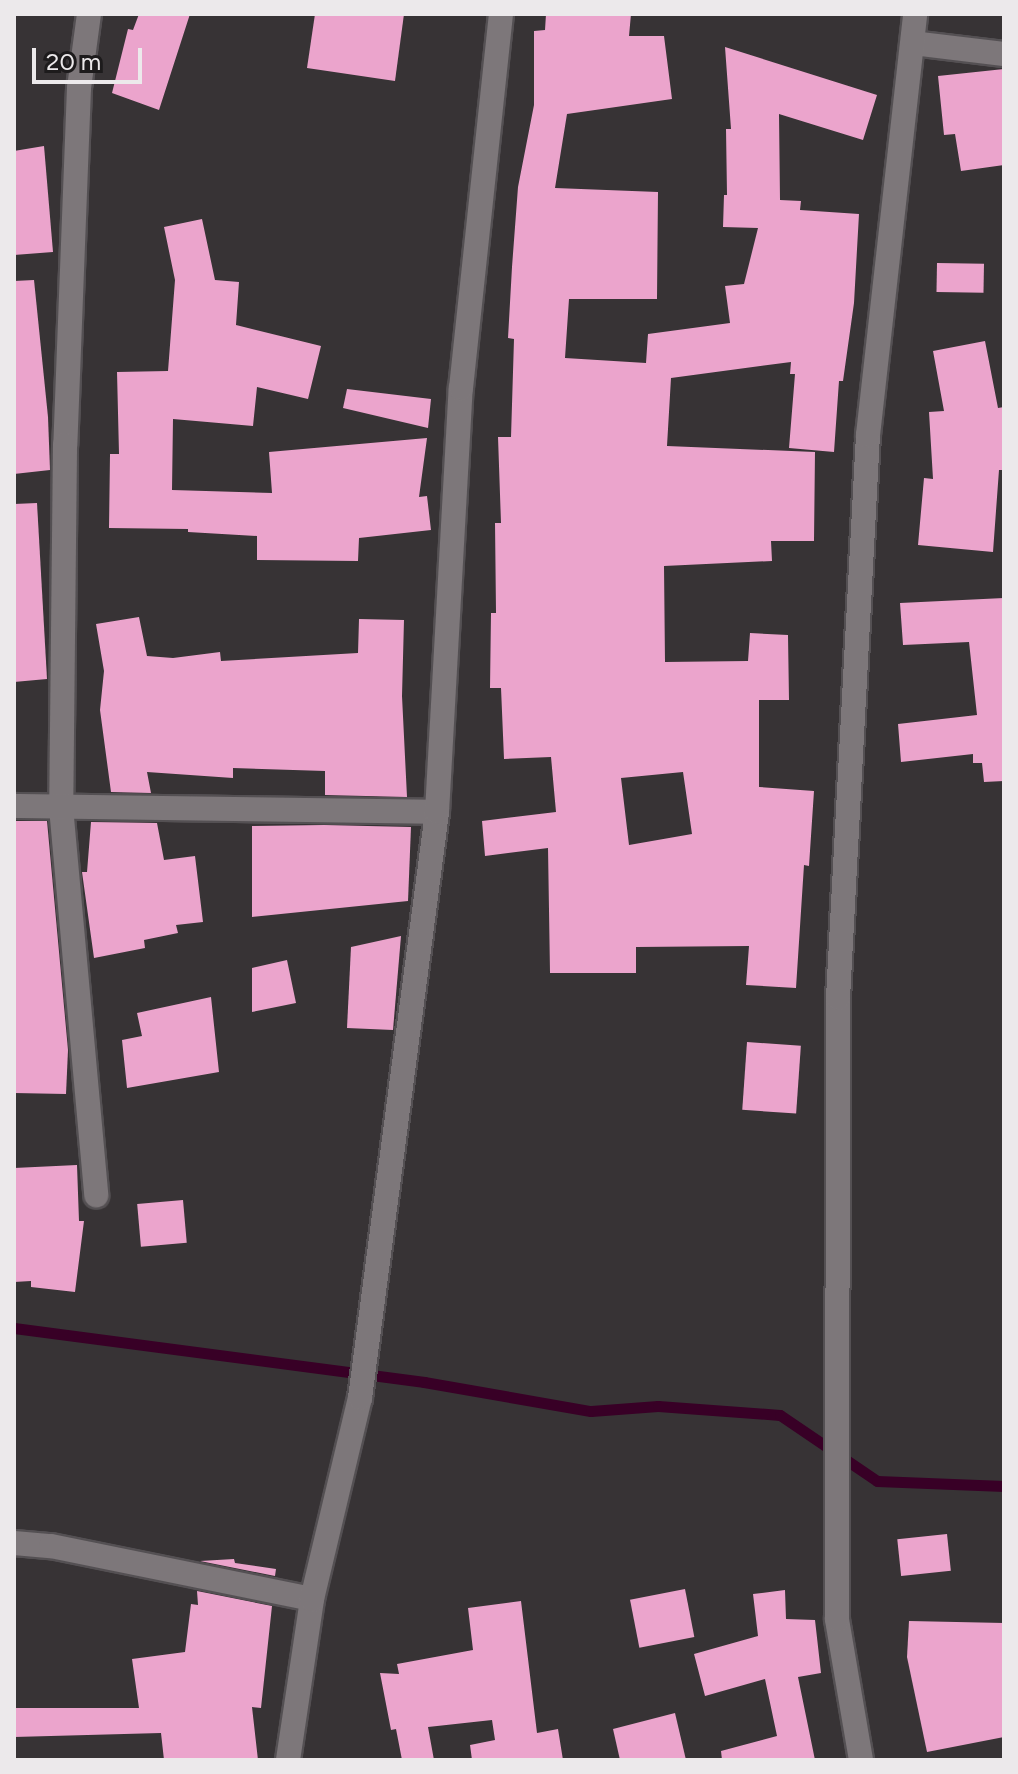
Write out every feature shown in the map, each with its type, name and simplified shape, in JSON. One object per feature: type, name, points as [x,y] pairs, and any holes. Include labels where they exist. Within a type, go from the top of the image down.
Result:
[{"type":"street","points":[[89,14],[79,88],[65,445],[61,807],[96,1195]]},
{"type":"street","points":[[288,1760],[312,1599],[360,1398],[437,812],[461,388],[501,14]]},
{"type":"street","points":[[861,1760],[837,1619],[838,998],[868,435],[915,14]]},
{"type":"street","points":[[913,43],[1004,54]]},
{"type":"street","points":[[14,806],[437,812]]},
{"type":"street","points":[[14,1543],[51,1546],[312,1599]]},
{"type":"building","points":[[139,14],[190,14],[159,110],[112,93],[128,29],[133,30]]},
{"type":"building","points":[[315,14],[404,14],[395,81],[307,68]]},
{"type":"building","points":[[546,14],[631,14],[629,36],[664,36],[672,99],[567,114],[555,188],[658,192],[657,299],[569,299],[565,358],[646,363],[648,334],[730,323],[725,286],[744,284],[758,228],[723,227],[724,195],[727,195],[726,129],[731,129],[725,47],[877,95],[863,140],[779,114],[780,200],[801,201],[800,210],[859,214],[854,303],[843,381],[839,381],[834,452],[789,448],[795,374],[790,374],[791,362],[671,378],[667,446],[815,452],[814,541],[771,541],[772,561],[664,566],[665,662],[748,661],[750,633],[788,635],[789,700],[759,700],[759,787],[814,791],[809,866],[804,865],[796,988],[746,985],[749,946],[636,947],[636,973],[550,973],[548,848],[485,856],[482,821],[556,812],[551,757],[504,759],[501,688],[490,688],[491,613],[496,613],[495,523],[501,523],[498,437],[511,437],[514,339],[508,338],[518,187],[534,105],[534,31],[545,30]],"holes":[[[683,772],[692,834],[629,845],[621,778]]]},
{"type":"building","points":[[1004,69],[1004,165],[961,171],[955,134],[944,135],[938,76]]},
{"type":"building","points":[[44,146],[53,252],[14,255],[14,151]]},
{"type":"building","points":[[202,219],[215,280],[239,282],[236,325],[321,346],[308,399],[257,387],[253,426],[173,419],[172,490],[272,493],[269,452],[427,438],[419,497],[427,496],[431,530],[359,538],[358,561],[257,560],[257,536],[188,532],[188,529],[109,528],[110,454],[119,454],[117,372],[168,371],[175,280],[164,227]]},
{"type":"building","points":[[937,263],[984,264],[983,293],[936,292]]},
{"type":"building","points":[[34,280],[48,417],[50,470],[14,474],[14,281]]},
{"type":"building","points":[[985,341],[998,408],[1004,407],[1004,470],[999,470],[993,552],[918,545],[924,478],[933,479],[929,412],[944,411],[933,351]]},
{"type":"building","points":[[347,389],[431,399],[428,428],[343,408]]},
{"type":"building","points":[[37,503],[47,679],[14,682],[14,504]]},
{"type":"building","points":[[1004,598],[1004,781],[984,782],[982,763],[973,763],[973,754],[901,762],[898,724],[977,715],[969,642],[903,645],[900,603]]},
{"type":"building","points":[[139,617],[147,656],[173,658],[220,652],[221,661],[358,653],[359,619],[404,620],[402,696],[407,797],[325,795],[325,771],[233,768],[233,778],[147,772],[151,793],[111,792],[100,710],[104,671],[96,624]]},
{"type":"building","points":[[14,821],[47,821],[68,1050],[66,1094],[14,1093]]},
{"type":"building","points":[[91,822],[157,823],[164,860],[195,856],[203,922],[176,925],[178,933],[144,940],[145,948],[94,958],[82,872],[87,872]]},
{"type":"building","points":[[252,826],[411,827],[408,901],[252,917]]},
{"type":"building","points":[[401,936],[393,1030],[347,1028],[351,947]]},
{"type":"building","points":[[287,960],[296,1003],[252,1012],[252,968]]},
{"type":"building","points":[[211,997],[219,1072],[127,1088],[122,1040],[142,1036],[137,1013]]},
{"type":"building","points":[[747,1042],[801,1046],[796,1114],[742,1110]]},
{"type":"building","points":[[77,1165],[79,1221],[84,1221],[75,1292],[31,1287],[31,1281],[14,1282],[14,1168]]},
{"type":"building","points":[[183,1200],[187,1243],[141,1247],[137,1204]]},
{"type":"building","points":[[947,1534],[951,1571],[901,1576],[897,1539]]},
{"type":"building","points":[[234,1559],[235,1563],[276,1569],[275,1576],[200,1561]]},
{"type":"building","points":[[685,1589],[694,1637],[639,1648],[630,1600]]},
{"type":"building","points":[[785,1590],[786,1619],[815,1620],[821,1673],[798,1677],[815,1760],[722,1760],[721,1751],[777,1736],[765,1679],[705,1696],[694,1654],[758,1636],[753,1594]]},
{"type":"building","points":[[197,1591],[272,1606],[261,1708],[252,1707],[258,1760],[164,1760],[161,1733],[14,1737],[14,1708],[139,1708],[132,1659],[185,1652],[191,1604],[198,1605]]},
{"type":"building","points":[[521,1601],[537,1733],[558,1729],[563,1760],[472,1760],[470,1745],[495,1740],[492,1720],[428,1727],[434,1760],[402,1760],[396,1729],[391,1730],[380,1673],[399,1674],[397,1664],[473,1650],[468,1608]]},
{"type":"building","points":[[909,1621],[1004,1623],[1004,1737],[927,1752],[907,1657]]},
{"type":"building","points":[[675,1713],[686,1760],[620,1760],[613,1729]]},
{"type":"waterway","points":[[14,1328],[424,1382],[591,1411],[658,1406],[780,1415],[877,1481],[1004,1486]]}]
